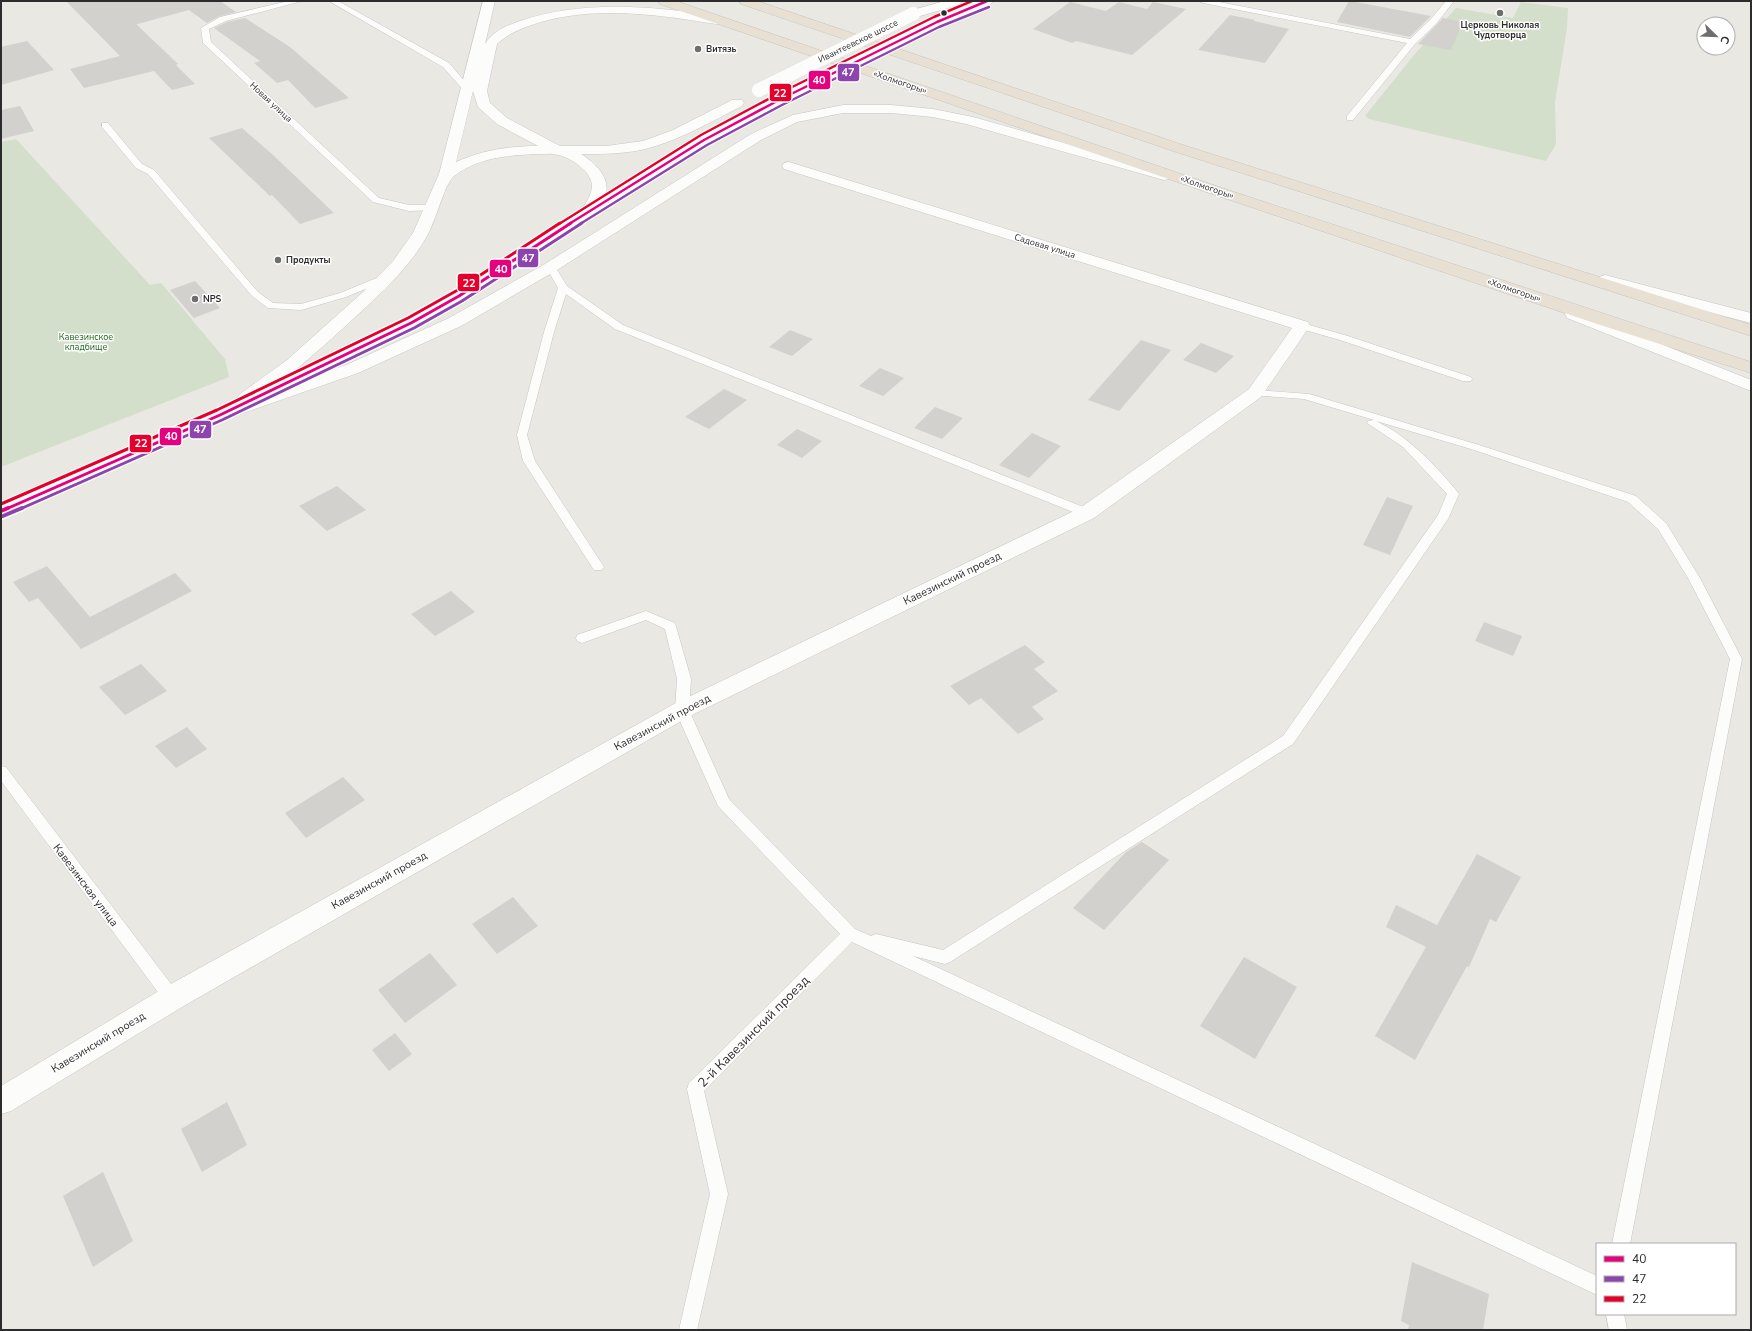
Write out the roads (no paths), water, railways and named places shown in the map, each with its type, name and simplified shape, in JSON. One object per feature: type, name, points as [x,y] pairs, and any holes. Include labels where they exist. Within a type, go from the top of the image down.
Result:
[{"type":"highway","name":"«Холмогоры»","points":[[664,1],[1220,192],[1751,368]]},
{"type":"highway","points":[[745,1],[1174,146],[1751,331]]},
{"type":"main road","points":[[220,415],[259,389],[301,357],[389,276],[417,241],[424,228],[439,186],[446,174],[489,1]]},
{"type":"main road","name":"Ивантеевское шоссе","points":[[1,511],[220,415],[411,323],[459,296],[585,214],[704,140],[779,100],[937,22],[987,1]]},
{"type":"main road","name":"Ивантеевское шоссе","points":[[585,214],[662,154],[737,103],[759,90],[913,14],[949,2]]},
{"type":"main road","points":[[585,214],[599,195],[600,183],[591,168],[575,157],[557,150],[502,121],[483,104],[480,91],[491,44],[500,35],[517,24],[540,15],[571,8],[610,6],[644,8],[716,20]]},
{"type":"main road","points":[[446,174],[471,161],[496,154],[524,150],[606,150],[645,145],[678,133],[737,103]]},
{"type":"main road","points":[[220,415],[352,369],[455,322],[551,267],[756,137],[794,119],[843,109],[891,109],[933,113],[1035,139],[1220,192]]},
{"type":"main road","name":"Садовая улица","points":[[789,166],[1302,326]]},
{"type":"main road","points":[[1550,266],[1751,318]]},
{"type":"main road","points":[[1508,288],[1751,386]]},
{"type":"main road","name":"Кавезинский проезд","points":[[1,1101],[172,998],[682,710],[1087,513],[1256,393],[1302,326]]},
{"type":"lane","name":"Новая улица","points":[[298,1],[223,19],[205,28],[207,43],[376,200],[409,208],[431,208]]},
{"type":"lane","points":[[333,1],[446,66],[468,90]]},
{"type":"lane","points":[[1203,1],[1412,42]]},
{"type":"lane","points":[[1350,118],[1412,42],[1433,22],[1450,1]]},
{"type":"lane","points":[[104,125],[139,166],[151,172],[255,294],[271,306],[301,307],[343,295],[389,276]]},
{"type":"lane","points":[[551,267],[564,288],[619,327],[1087,513]]},
{"type":"lane","points":[[564,288],[549,332],[522,435],[529,461],[598,567]]},
{"type":"lane","points":[[1302,326],[1344,338],[1467,379]]},
{"type":"lane","points":[[1256,393],[1305,396],[1476,447],[1632,499],[1662,526],[1694,578],[1736,659],[1621,1243]]},
{"type":"lane","points":[[850,934],[945,957],[1288,740],[1444,516],[1453,494],[1416,452],[1386,429],[1305,396]]},
{"type":"lane","points":[[582,638],[646,615],[671,626],[684,679],[682,710],[722,802],[850,934],[1596,1286]]},
{"type":"lane","name":"Кавезинская улица","points":[[1,772],[172,998]]},
{"type":"lane","name":"2-й Кавезинский проезд","points":[[688,1330],[719,1194],[695,1090],[850,934]]},
{"type":"lane","points":[[1615,1315],[1618,1330]]},
{"type":"place","name":"Церковь Николая Чудотворца","points":[[1500,13]]},
{"type":"place","name":"Витязь","points":[[698,49]]},
{"type":"place","name":"Продукты","points":[[278,260]]},
{"type":"place","name":"NPS","points":[[195,299]]},
{"type":"park label","name":"Кавезинское кладбище","points":[[86,342]]}]
